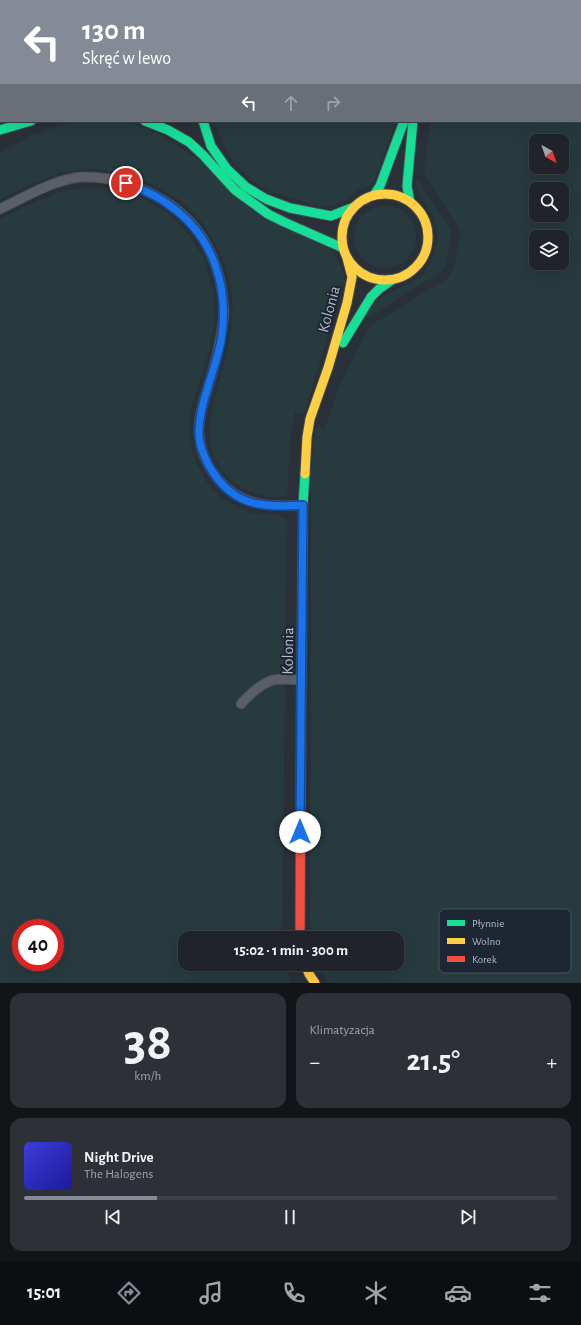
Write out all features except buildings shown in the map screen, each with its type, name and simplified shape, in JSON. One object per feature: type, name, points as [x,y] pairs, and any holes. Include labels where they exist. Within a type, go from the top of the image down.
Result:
[{"type":"main road","points":[[0,129],[10,122]]},
{"type":"main road","points":[[0,129],[28,122]]},
{"type":"main road","points":[[148,122],[158,125],[189,141],[242,195],[262,208],[283,221],[343,248]]},
{"type":"main road","points":[[203,122],[211,146],[227,169],[246,187],[266,199],[290,208],[332,216],[354,207]]},
{"type":"main road","points":[[374,195],[380,186],[404,122]]},
{"type":"main road","points":[[410,202],[407,186],[413,122]]},
{"type":"main road","points":[[386,193],[399,196],[410,202],[421,212],[427,225],[428,240],[425,254],[417,266],[406,275],[392,280],[371,278],[354,267],[347,258],[343,248],[342,237],[343,226],[347,216],[354,207],[362,200],[374,195],[386,193]]},
{"type":"main road","name":"Kolonia","points":[[300,931],[303,505],[307,437],[310,419],[328,368],[347,303],[352,277],[347,258]]},
{"type":"main road","name":"Kolonia","points":[[328,368],[371,297],[392,280]]},
{"type":"main road","points":[[308,971],[316,983]]},
{"type":"lane","points":[[0,209],[33,192],[56,183],[80,177],[126,183],[150,193],[170,206],[190,223],[206,243],[215,264],[222,289],[224,313],[221,342],[202,408],[198,431],[202,453],[213,474],[226,489],[247,501],[272,506],[303,505]]},
{"type":"lane","points":[[241,704],[249,695],[261,686],[274,680],[302,680]]},
{"type":"green space","points":[[78,122],[122,122],[144,127],[168,139],[334,252],[345,279],[304,414],[295,412],[290,441],[287,495],[278,498],[264,496],[247,490],[231,481],[219,466],[212,451],[209,429],[212,409],[227,352],[232,324],[233,304],[230,283],[223,260],[213,239],[200,220],[180,200],[152,184],[125,173],[94,169],[62,172],[27,186],[0,200],[0,153],[31,136],[59,125]]},
{"type":"green space","points":[[214,122],[396,122],[374,183],[357,191],[342,202],[332,206],[319,206],[269,191],[252,180],[233,161],[223,144]]},
{"type":"green space","points":[[430,122],[581,122],[581,983],[329,983],[319,971],[404,971],[404,931],[310,931],[311,466],[316,426],[325,428],[338,388],[368,330],[373,324],[445,280],[449,276],[457,253],[460,234],[459,228],[424,174]]},
{"type":"green space","points":[[416,180],[419,182],[452,233],[445,268],[441,272],[365,319],[371,306],[376,300],[414,281],[422,275],[432,260],[435,252],[437,233],[435,220],[420,195]]},
{"type":"green space","points":[[108,188],[140,197],[166,212],[189,235],[204,258],[213,292],[215,320],[209,351],[191,407],[189,435],[194,458],[206,481],[221,498],[254,514],[276,514],[287,520],[282,931],[178,931],[178,971],[286,971],[292,983],[0,983],[0,219],[30,204],[68,189]]},
{"type":"green space","points":[[379,206],[391,206],[407,215],[414,225],[416,237],[414,249],[407,259],[391,268],[379,268],[368,263],[359,254],[354,243],[354,231],[359,220],[368,211]]},
{"type":"traffic: fast","points":[[0,130],[28,122]]},
{"type":"traffic: fast","points":[[148,122],[168,130],[189,142],[235,190],[268,214],[343,248]]},
{"type":"traffic: fast","points":[[203,122],[211,146],[227,169],[246,187],[266,199],[290,208],[331,216],[354,207]]},
{"type":"traffic: fast","points":[[374,195],[380,186],[404,122]]},
{"type":"traffic: fast","points":[[410,202],[407,186],[413,122]]},
{"type":"traffic: fast","points":[[343,343],[371,297],[392,280]]},
{"type":"traffic: fast","points":[[301,723],[303,505],[305,474]]},
{"type":"traffic: slow","points":[[385,194],[401,197],[409,201],[421,213],[425,221],[428,237],[425,253],[421,261],[409,273],[401,277],[385,280],[369,277],[361,273],[349,261],[345,253],[342,237],[345,221],[349,213],[361,201],[369,197],[385,194]]},
{"type":"traffic: slow","points":[[305,474],[307,437],[310,419],[328,368],[347,303],[352,277],[347,258]]},
{"type":"traffic: slow","points":[[308,971],[315,983]]},
{"type":"traffic: jam","points":[[300,931],[301,723]]},
{"type":"route","points":[[126,183],[160,199],[190,223],[206,243],[215,264],[222,289],[224,313],[221,342],[202,408],[198,431],[202,453],[213,474],[226,489],[247,501],[272,506],[303,505],[300,832]]}]
